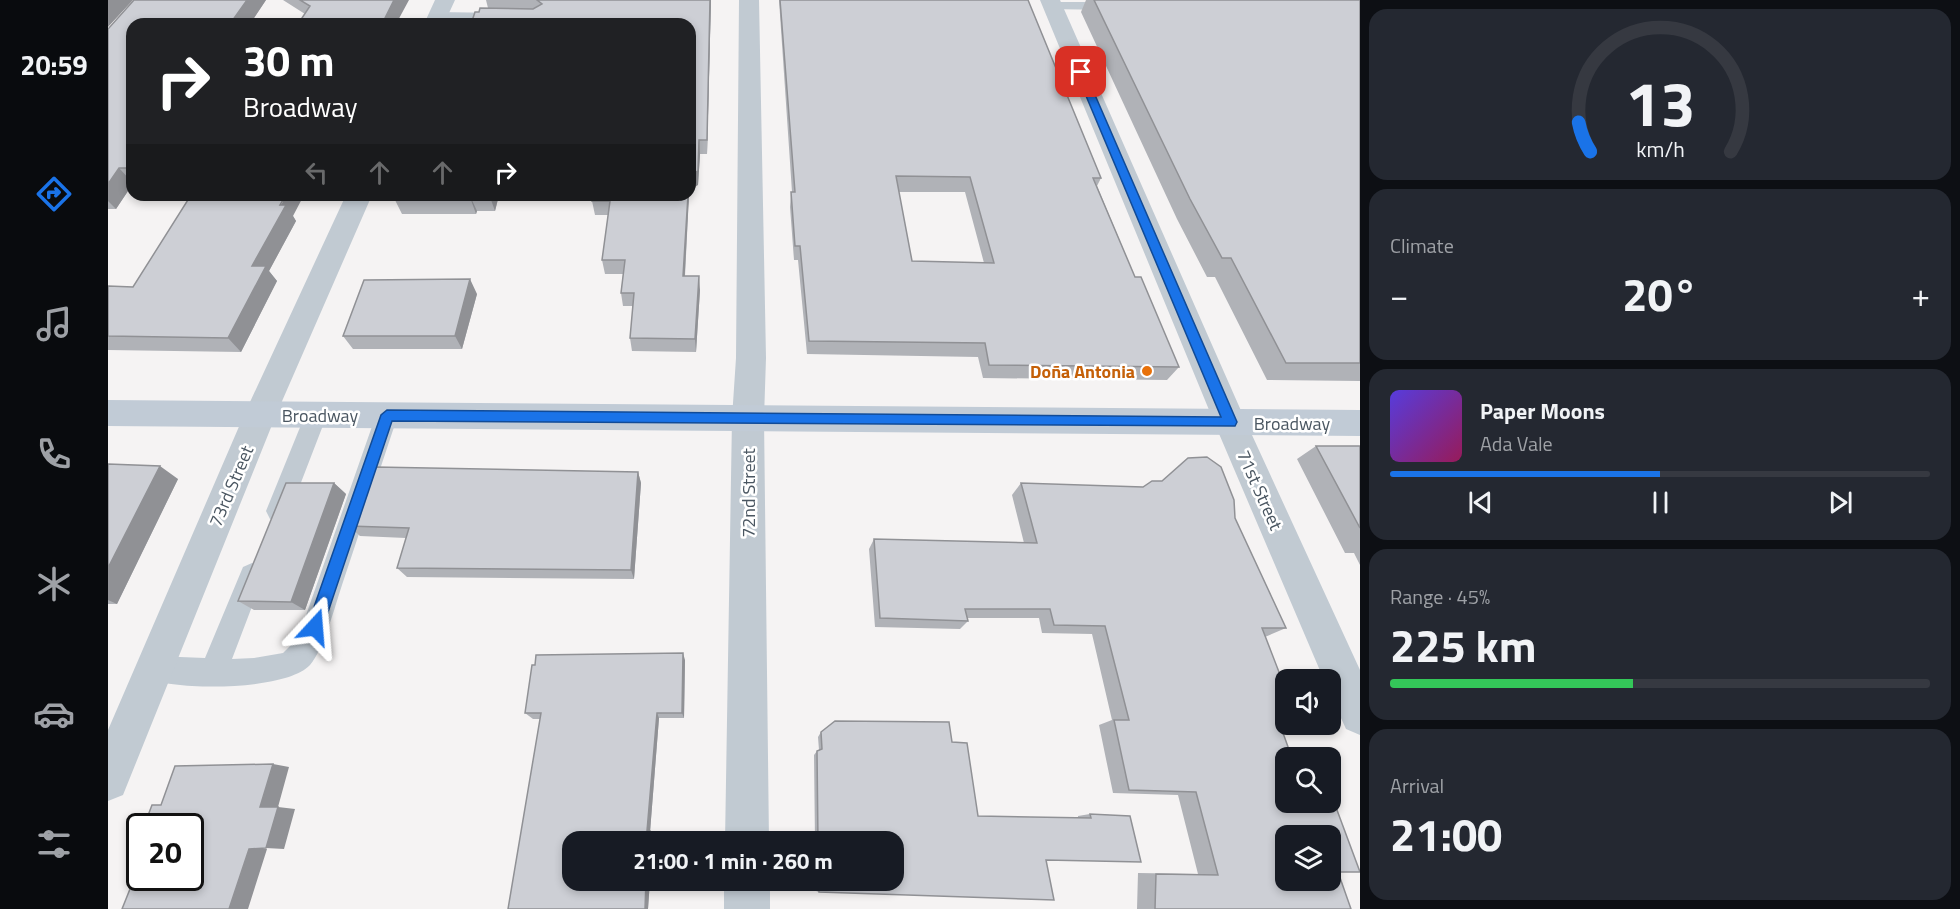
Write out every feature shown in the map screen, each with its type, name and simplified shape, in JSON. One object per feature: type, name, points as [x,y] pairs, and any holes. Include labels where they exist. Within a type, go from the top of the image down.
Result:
[{"type":"street","name":"72nd Street","points":[[747,831],[748,418],[751,358],[749,0]]},
{"type":"street","name":"71st Street","points":[[1051,3],[1230,422],[1360,715]]},
{"type":"street","name":"73rd Street","points":[[108,780],[260,415],[356,201]]},
{"type":"street","name":"Broadway","points":[[108,413],[1360,423]]},
{"type":"street","points":[[747,891],[747,909]]},
{"type":"lane","points":[[1051,3],[1127,6]]},
{"type":"lane","points":[[439,13],[514,17]]},
{"type":"lane","points":[[214,670],[316,415]]},
{"type":"lane","points":[[155,669],[263,672],[285,667],[300,657],[315,627],[387,415]]},
{"type":"building","points":[[134,0],[247,0],[234,18],[126,18],[126,168],[119,168],[108,184],[108,29]]},
{"type":"building","points":[[300,0],[394,0],[385,18],[302,18],[310,6]]},
{"type":"building","points":[[537,0],[710,0],[707,140],[699,140],[698,171],[696,172],[696,18],[473,18],[475,12],[479,12],[480,8],[533,9],[542,4]]},
{"type":"building","points":[[780,0],[1028,0],[1101,178],[1093,178],[1135,277],[1141,277],[1179,367],[989,365],[985,343],[809,341],[800,246],[795,246],[791,192],[795,192]],"holes":[[[896,176],[970,177],[994,263],[912,261]]]},
{"type":"building","points":[[1094,0],[1360,0],[1360,363],[1286,363],[1231,258],[1222,258],[1190,199]]},
{"type":"building","points":[[187,201],[282,201],[280,205],[286,205],[252,266],[266,266],[228,338],[108,336],[108,286],[133,287]]},
{"type":"building","points":[[610,201],[688,201],[683,276],[699,276],[695,339],[630,338],[634,293],[621,293],[625,260],[602,260]]},
{"type":"building","points":[[470,279],[455,336],[343,336],[364,280]]},
{"type":"building","points":[[1316,446],[1360,446],[1360,528]]},
{"type":"building","points":[[1207,457],[1221,467],[1234,500],[1235,518],[1286,628],[1262,628],[1278,669],[1275,669],[1275,735],[1284,735],[1288,747],[1275,747],[1275,813],[1338,813],[1360,872],[1341,872],[1341,825],[1275,825],[1275,891],[1341,891],[1341,881],[1351,909],[1155,909],[1156,874],[1218,875],[1196,792],[1129,790],[1114,720],[1129,720],[1105,626],[1054,625],[1050,609],[965,609],[968,621],[880,618],[874,539],[1037,543],[1021,483],[1143,487],[1152,481],[1162,481],[1188,458]]},
{"type":"building","points":[[108,464],[160,466],[108,568]]},
{"type":"building","points":[[375,467],[638,472],[631,570],[397,568],[409,528],[349,526],[364,483],[370,483]]},
{"type":"building","points":[[286,483],[334,483],[291,602],[238,601]]},
{"type":"building","points":[[683,653],[682,713],[657,713],[647,831],[562,831],[562,891],[646,891],[645,909],[508,909],[541,713],[525,713],[532,665],[535,665],[536,655]]},
{"type":"building","points":[[835,721],[949,722],[952,742],[967,743],[978,816],[1091,818],[1090,814],[1130,816],[1141,862],[1046,860],[1054,900],[819,892],[904,891],[904,831],[818,831],[817,751],[822,749],[821,732]]},
{"type":"building","points":[[273,764],[260,807],[278,807],[266,848],[249,849],[229,909],[122,909],[129,891],[204,891],[204,813],[149,813],[152,805],[161,805],[175,766]]},
{"type":"place","name":"Doña Antonia","points":[[1147,371]]},
{"type":"route","points":[[315,627],[387,415],[1230,422],[1081,72]]}]
